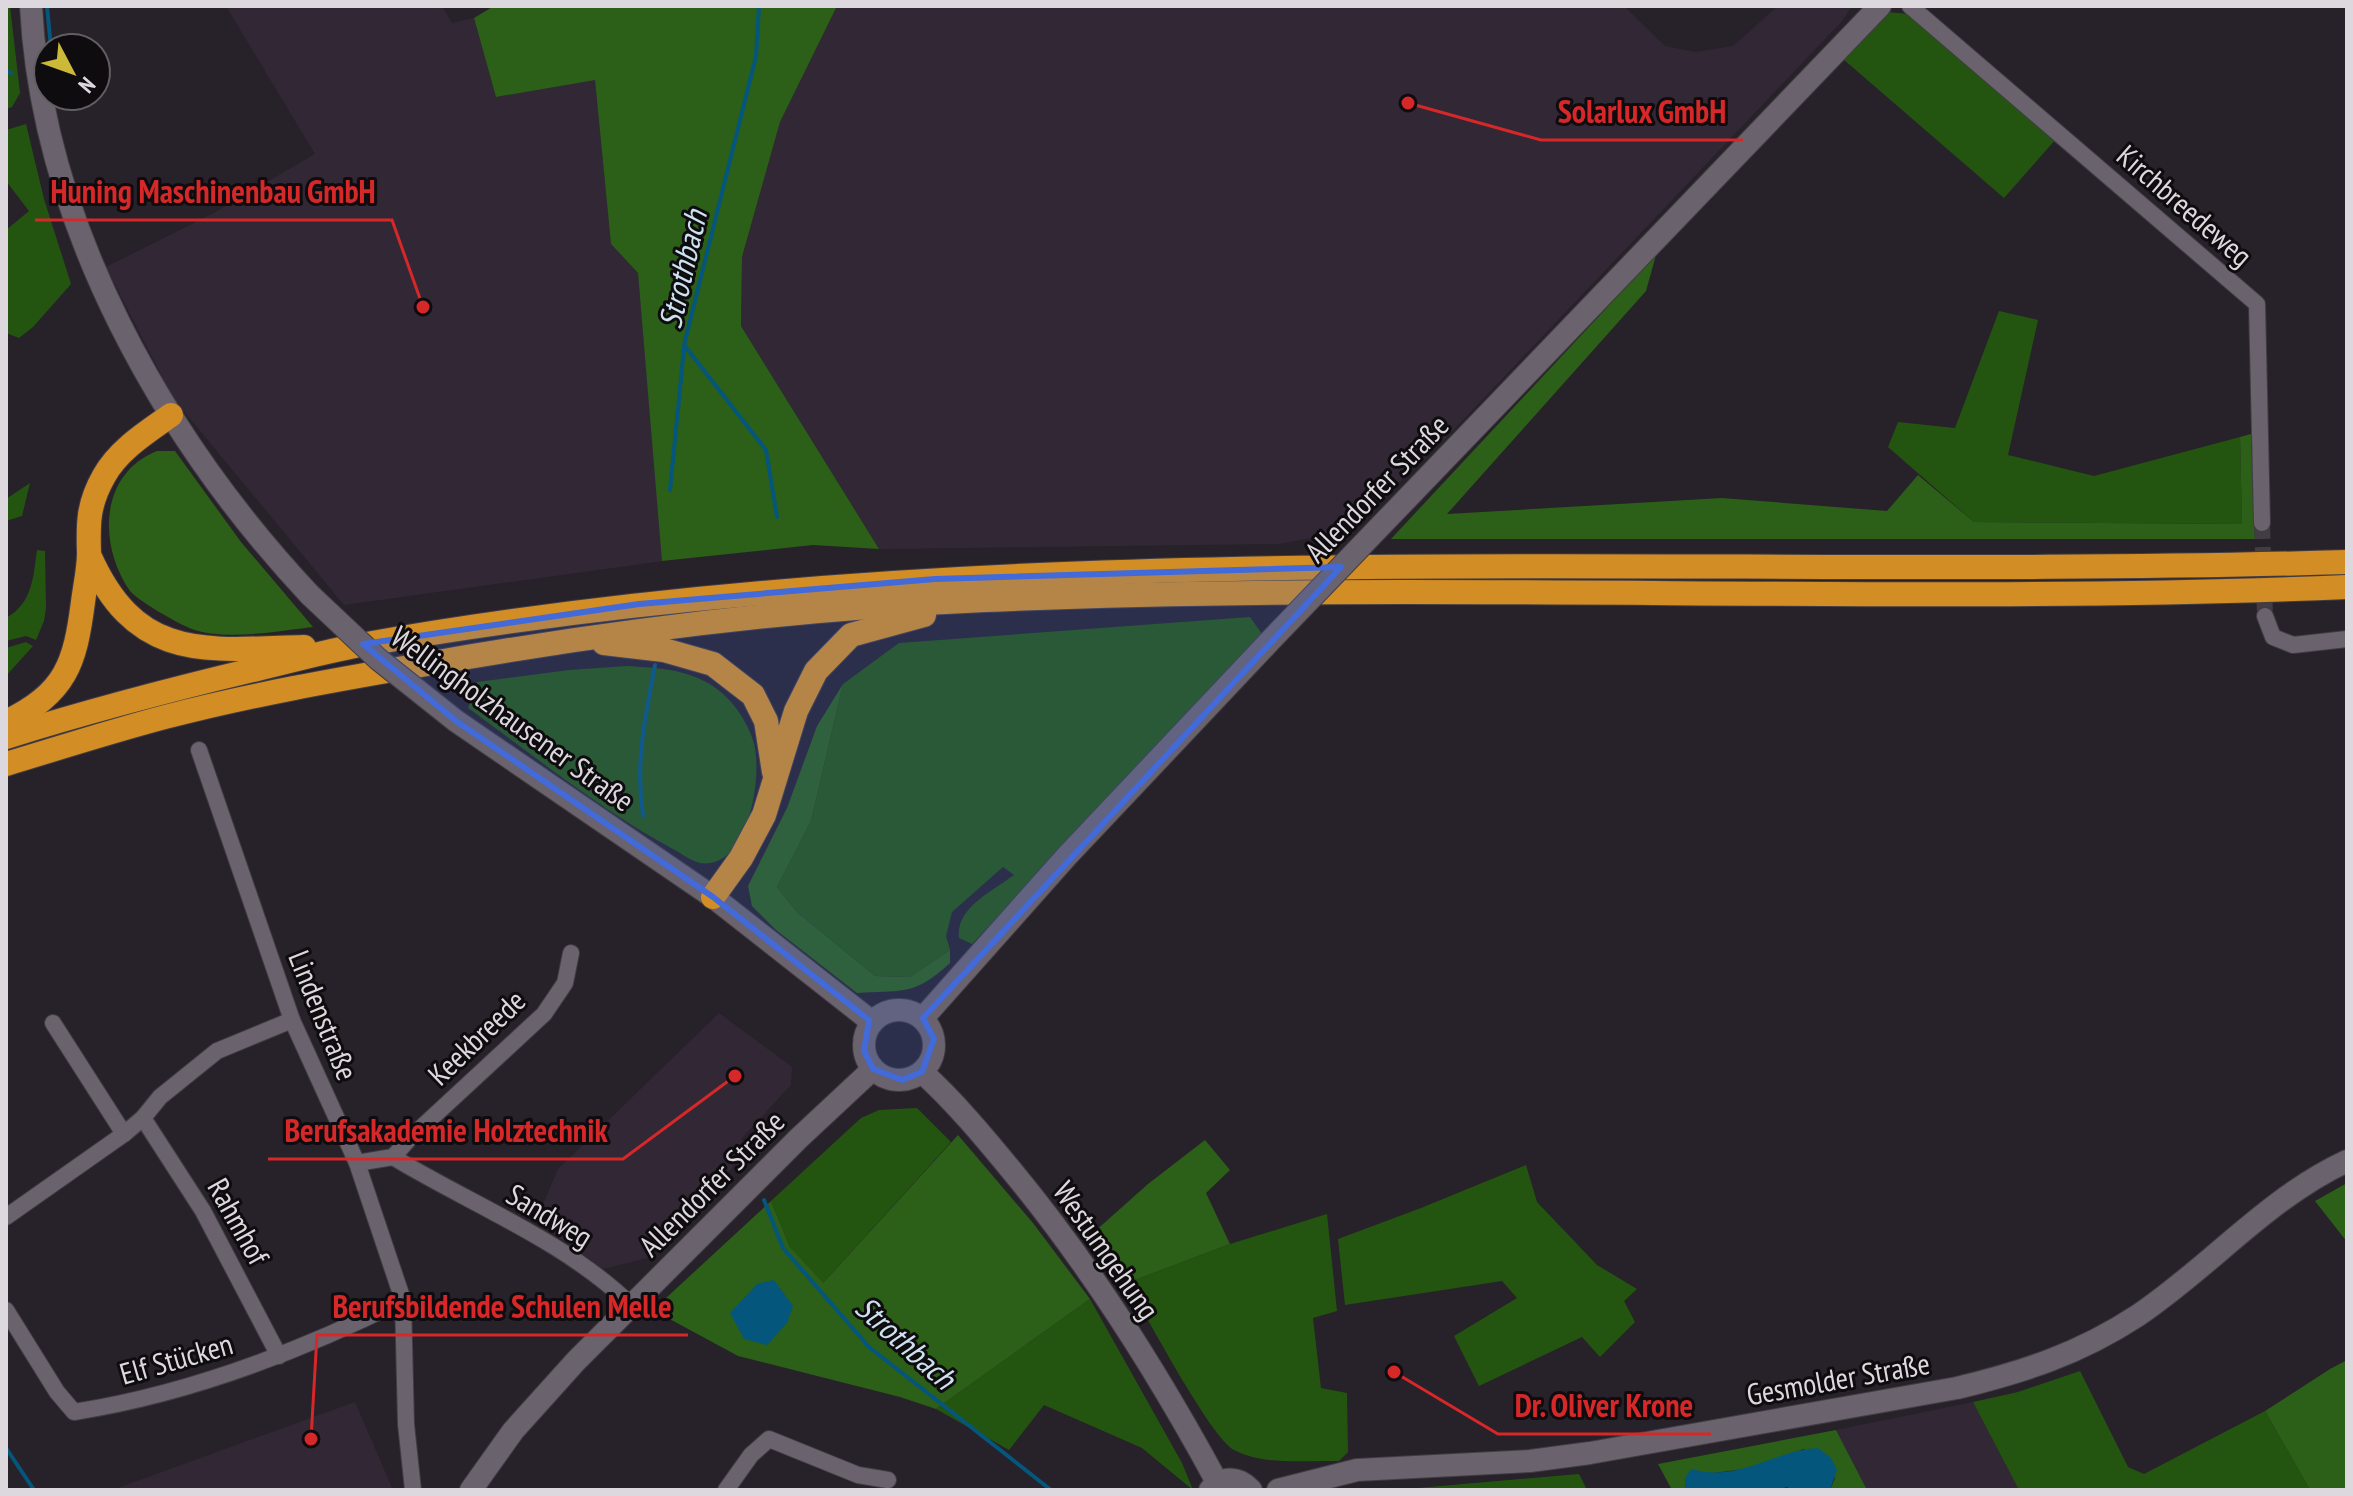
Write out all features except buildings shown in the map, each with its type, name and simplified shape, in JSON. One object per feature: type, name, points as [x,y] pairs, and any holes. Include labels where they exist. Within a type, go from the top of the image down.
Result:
[{"type":"highway","points":[[6,722],[44,700],[69,667],[78,645],[89,555],[87,528],[94,497],[105,474],[124,450],[171,415]]},
{"type":"highway","points":[[89,555],[102,584],[121,610],[145,631],[178,643],[229,649],[355,646]]},
{"type":"highway","points":[[6,737],[192,685],[355,646],[639,604],[935,579],[1103,571],[1470,567],[1912,569],[2347,562]]},
{"type":"highway","points":[[6,764],[165,717],[279,690],[566,639],[773,616],[980,600],[1209,593],[1904,594],[2347,587]]},
{"type":"highway","points":[[713,897],[741,858],[764,815],[796,711],[816,671],[851,635],[980,600]]},
{"type":"highway","points":[[566,639],[664,650],[713,664],[753,695],[766,721],[775,777]]},
{"type":"main road","name":"Wellingholzhausener Straße","points":[[31,6],[43,110],[61,180],[105,290],[138,358],[171,415],[230,501],[310,595],[378,659],[456,721],[713,897],[872,1022]]},
{"type":"main road","name":"Allendorfer Straße","points":[[923,1018],[1067,856],[1269,642],[1880,6]]},
{"type":"main road","points":[[896,1009],[915,1012],[923,1018],[934,1039],[934,1051],[930,1063],[922,1072],[902,1080],[882,1076],[873,1069],[867,1061],[864,1041],[872,1022],[879,1015],[896,1009]]},
{"type":"main road","name":"Allendorfer Straße","points":[[471,1490],[530,1412],[631,1305],[873,1069]]},
{"type":"main road","name":"Westumgehung","points":[[922,1072],[996,1151],[1100,1286],[1144,1356],[1214,1486]]},
{"type":"main road","name":"Gesmolder Straße","points":[[1278,1490],[1357,1470],[1530,1461],[1590,1453],[1957,1388],[2017,1373],[2082,1349],[2138,1315],[2280,1202],[2347,1161]]},
{"type":"main road","points":[[1214,1486],[1224,1479],[1239,1480],[1251,1490]]},
{"type":"street","name":"Kirchbreedeweg","points":[[1910,6],[2257,304],[2262,523]]},
{"type":"street","points":[[2265,616],[2273,637],[2293,645],[2347,639]]},
{"type":"street","name":"Lindenstraße","points":[[199,750],[292,1020],[357,1163],[403,1300],[406,1424],[413,1490]]},
{"type":"street","name":"Keekbreede","points":[[393,1157],[544,1014],[565,983],[571,953]]},
{"type":"street","points":[[6,1217],[124,1134],[143,1118],[160,1097],[217,1051],[292,1020]]},
{"type":"street","points":[[53,1023],[124,1134]]},
{"type":"street","name":"Rahmhof","points":[[143,1118],[203,1211],[279,1356]]},
{"type":"street","points":[[357,1163],[393,1157]]},
{"type":"street","name":"Sandweg","points":[[393,1157],[523,1229],[609,1284],[631,1305]]},
{"type":"street","name":"Elf Stücken","points":[[6,1310],[57,1392],[74,1412],[117,1405],[216,1379],[279,1356],[403,1300]]},
{"type":"street","points":[[726,1490],[751,1455],[769,1439],[858,1475],[888,1480]]},
{"type":"highlighted area","points":[[1341,567],[923,1018],[934,1039],[922,1072],[902,1080],[873,1069],[864,1051],[869,1020],[713,897],[456,721],[363,644],[639,604],[935,579]]},
{"type":"shaded area","points":[[226,6],[442,6],[452,23],[474,18],[496,97],[595,79],[611,244],[638,273],[663,561],[344,605],[173,398],[106,267],[212,214],[315,154]]},
{"type":"shaded area","points":[[837,6],[1624,6],[1665,46],[1695,52],[1733,46],[1778,6],[1852,6],[1843,20],[1446,438],[1347,532],[1278,544],[879,549],[741,326],[742,257],[780,122]]},
{"type":"shaded area","points":[[719,1013],[792,1067],[791,1085],[741,1139],[747,1148],[732,1168],[647,1258],[603,1269],[536,1221],[558,1169]]},
{"type":"shaded area","points":[[355,1402],[393,1490],[112,1490],[148,1477]]},
{"type":"shaded area","points":[[1973,1402],[2019,1490],[1867,1490],[1836,1430]]},
{"type":"green space","points":[[6,6],[10,6],[20,93],[12,107],[6,109]]},
{"type":"green space","points":[[494,6],[837,6],[780,122],[742,257],[741,326],[879,549],[813,545],[662,561],[638,273],[611,244],[595,80],[496,97],[474,18]]},
{"type":"green space","points":[[1887,12],[1909,14],[2056,139],[2004,198],[1843,59]]},
{"type":"green space","points":[[26,124],[44,199],[71,284],[33,327],[19,338],[6,333],[6,230],[29,211],[6,181],[6,130]]},
{"type":"green space","points":[[1656,255],[1646,291],[1447,514],[1722,498],[1887,511],[1918,475],[1974,522],[2242,524],[2240,437],[2251,434],[2255,539],[1391,539]]},
{"type":"green space","points":[[1999,311],[2038,320],[2008,455],[2094,476],[2240,437],[2242,524],[1974,522],[1888,447],[1898,422],[1955,428]]},
{"type":"green space","points":[[157,451],[175,451],[241,542],[313,627],[252,634],[205,633],[169,618],[130,591],[113,553],[109,533],[110,512],[124,476],[138,462]]},
{"type":"green space","points":[[30,483],[22,516],[6,521],[6,499]]},
{"type":"green space","points":[[37,550],[45,551],[44,621],[36,640],[26,636],[6,641],[6,618],[27,597]]},
{"type":"green space","points":[[1250,617],[1262,634],[972,944],[959,938],[959,927],[977,901],[1014,875],[1003,867],[952,912],[946,936],[950,950],[910,977],[875,976],[797,912],[777,887],[811,821],[843,684],[899,643]]},
{"type":"green space","points":[[26,642],[33,646],[6,676],[6,648]]},
{"type":"green space","points":[[627,666],[676,671],[704,681],[728,698],[750,731],[756,755],[756,774],[749,817],[730,852],[717,861],[697,862],[647,834],[594,800],[468,708],[477,682]]},
{"type":"green space","points":[[843,684],[811,821],[777,887],[797,912],[875,976],[910,977],[950,950],[950,963],[938,974],[917,986],[897,991],[857,993],[776,930],[752,906],[748,886],[787,808],[817,726]]},
{"type":"green space","points":[[917,1108],[951,1142],[822,1284],[790,1247],[771,1201],[861,1118],[879,1110]]},
{"type":"green space","points":[[958,1135],[1033,1223],[1090,1299],[936,1409],[738,1356],[653,1310],[771,1201],[790,1247],[823,1283]]},
{"type":"green space","points":[[1205,1140],[1230,1170],[1206,1193],[1230,1244],[1127,1283],[1093,1233],[1148,1184]]},
{"type":"green space","points":[[1526,1165],[1537,1202],[1597,1265],[1637,1289],[1624,1301],[1635,1322],[1600,1357],[1582,1337],[1479,1386],[1454,1336],[1517,1298],[1502,1281],[1345,1305],[1338,1239]]},
{"type":"green space","points":[[2347,1183],[2347,1242],[2315,1201]]},
{"type":"green space","points":[[1327,1214],[1337,1311],[1313,1318],[1321,1388],[1347,1393],[1348,1452],[1339,1461],[1285,1461],[1246,1455],[1234,1450],[1210,1423],[1127,1283],[1230,1244]]},
{"type":"green space","points":[[1090,1299],[1182,1463],[1193,1490],[1142,1448],[1044,1405],[1009,1450],[936,1409]]},
{"type":"green space","points":[[2347,1360],[2347,1490],[2310,1490],[2265,1411]]},
{"type":"green space","points":[[2080,1371],[2128,1467],[2144,1474],[2265,1411],[2310,1490],[2019,1490],[1973,1402],[2018,1392]]},
{"type":"green space","points":[[1836,1430],[1867,1490],[1830,1490],[1835,1478],[1804,1449],[1751,1468],[1707,1474],[1685,1485],[1687,1490],[1672,1490],[1658,1464]]},
{"type":"green space","points":[[1579,1474],[1587,1490],[1395,1490]]},
{"type":"water","points":[[774,1280],[793,1306],[787,1323],[767,1345],[744,1339],[730,1313],[757,1284]]},
{"type":"water","points":[[1818,1448],[1831,1458],[1837,1470],[1830,1490],[1790,1490],[1787,1487],[1777,1490],[1687,1490],[1686,1487],[1685,1478],[1692,1469],[1725,1472]]},
{"type":"waterway","points":[[47,6],[49,32]]},
{"type":"waterway","name":"Strothbach","points":[[759,6],[756,56],[684,345],[766,450],[777,517]]},
{"type":"waterway","points":[[6,71],[11,73]]},
{"type":"waterway","points":[[670,490],[684,348]]},
{"type":"waterway","points":[[643,816],[641,758],[655,665]]},
{"type":"waterway","name":"Strothbach","points":[[764,1200],[783,1248],[869,1347],[1051,1490]]},
{"type":"waterway","points":[[6,1448],[34,1490]]},
{"type":"tunnel","points":[[2262,523],[2265,616]]},
{"type":"place","name":"Solarlux GmbH","points":[[1408,103]]},
{"type":"place","name":"Huning Maschinenbau GmbH","points":[[423,307]]},
{"type":"place","name":"Berufsakademie Holztechnik","points":[[735,1076]]},
{"type":"place","name":"Dr. Oliver Krone","points":[[1394,1372]]},
{"type":"place","name":"Berufsbildende Schulen Melle","points":[[311,1439]]}]
